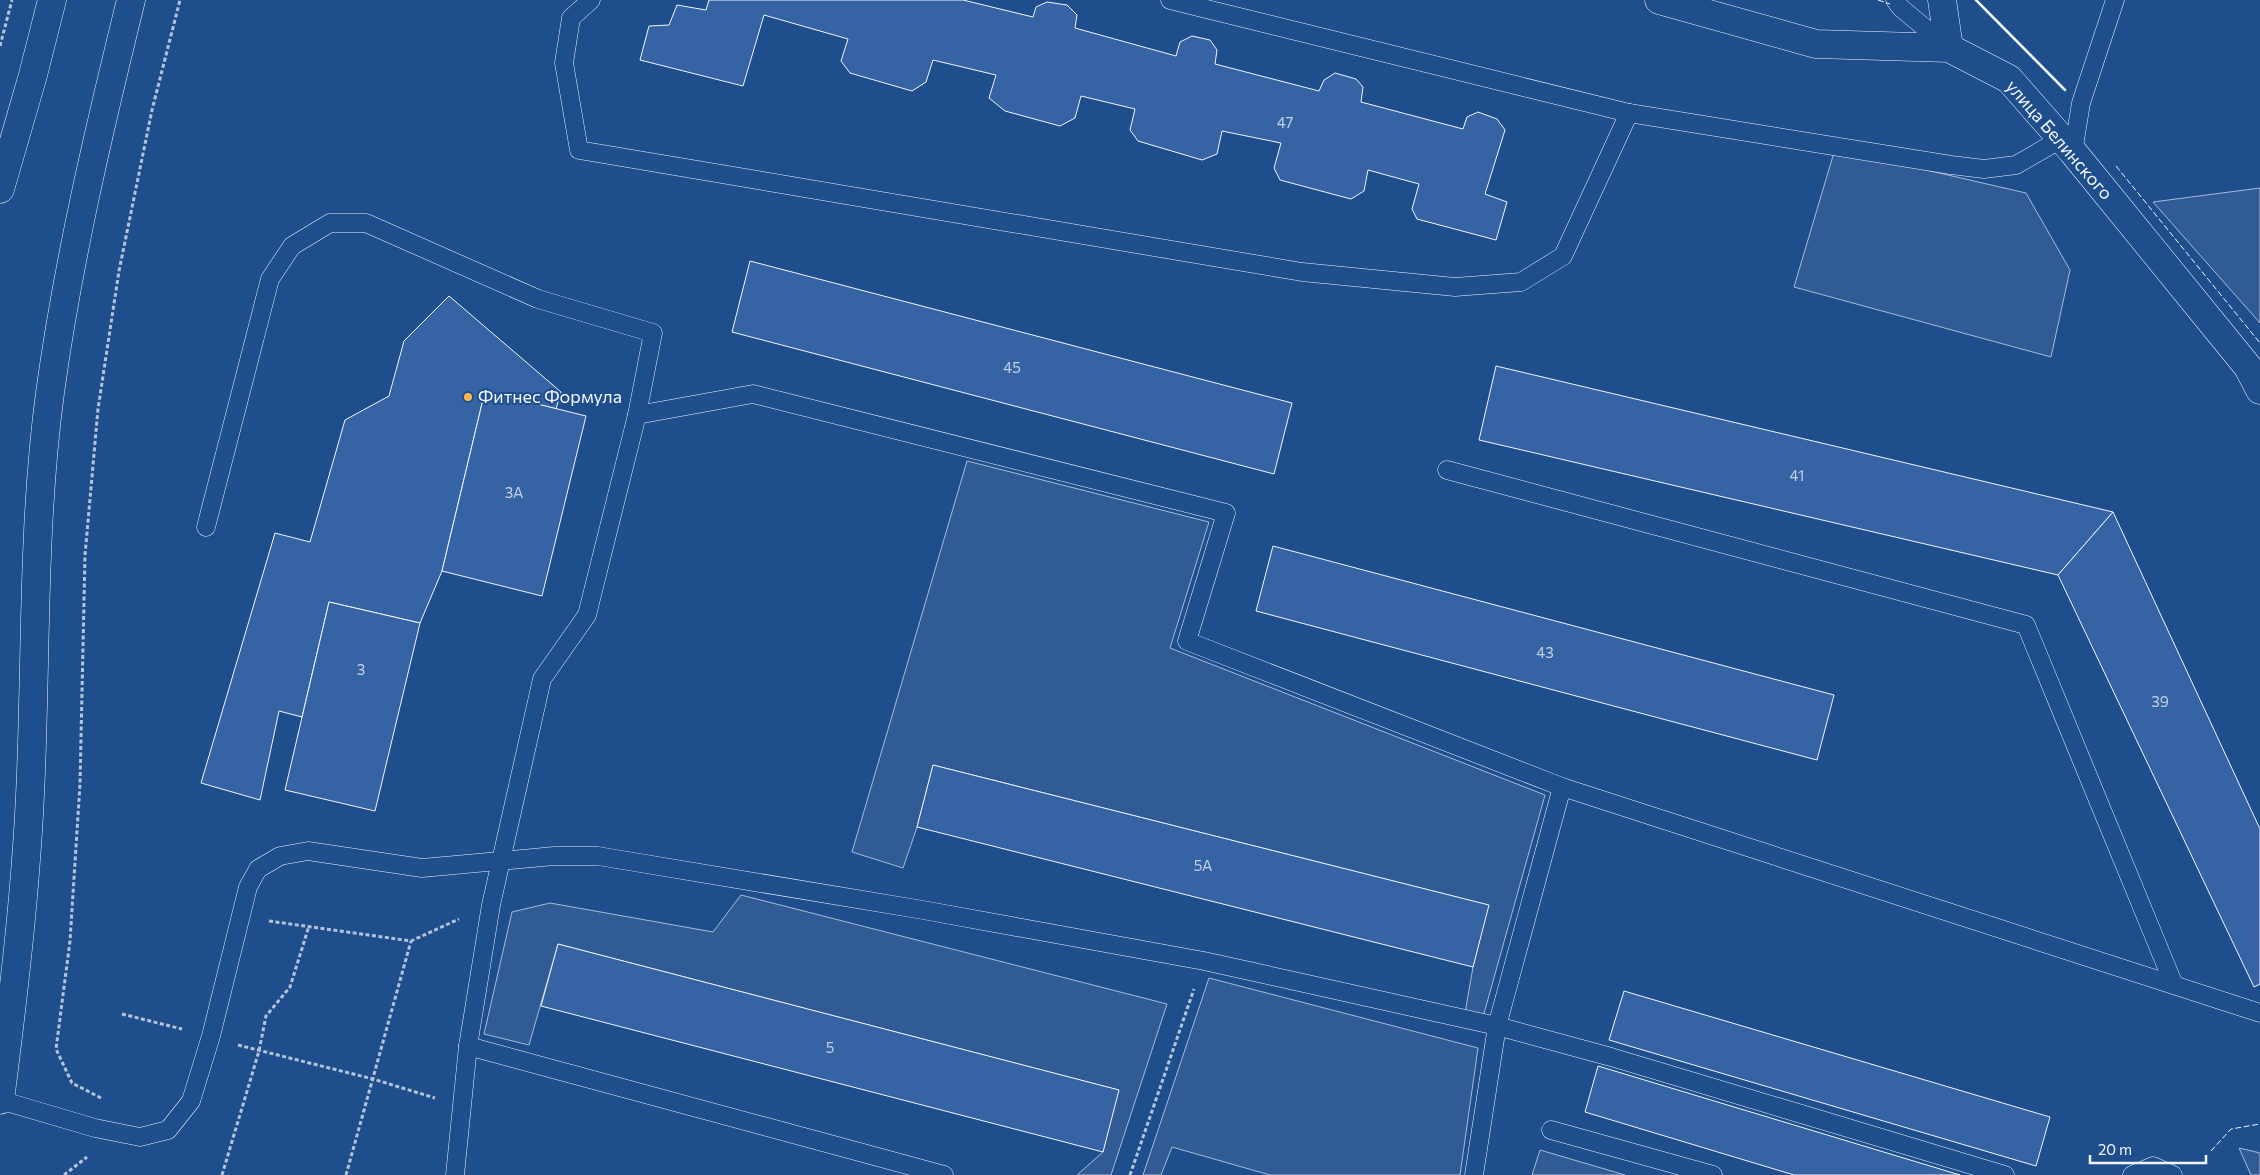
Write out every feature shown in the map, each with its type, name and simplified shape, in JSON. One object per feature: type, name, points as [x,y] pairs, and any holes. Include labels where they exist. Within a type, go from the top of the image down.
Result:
[{"type":"main road","points":[[0,189],[33,75],[52,0]]},
{"type":"main road","points":[[0,1100],[20,945],[31,774],[35,553],[50,394],[74,251],[107,97],[132,0]]},
{"type":"main road","name":"улица Белинского","points":[[1659,0],[1816,44],[1950,48],[2009,79],[2067,146],[2248,367],[2260,390]]},
{"type":"main road","points":[[1942,0],[1950,48]]},
{"type":"lane","points":[[591,0],[571,18],[564,63],[580,150],[1302,272],[1455,287],[1522,282],[1563,256],[1629,113]]},
{"type":"lane","points":[[1170,0],[1629,113],[1984,169],[2016,165],[2067,146],[2115,0]]},
{"type":"lane","points":[[1895,0],[1901,8],[1950,48]]},
{"type":"lane","points":[[206,526],[270,279],[292,246],[330,223],[366,223],[538,299],[653,333],[637,415],[586,615],[542,680],[491,905],[468,1046],[455,1175]]},
{"type":"lane","points":[[637,415],[753,394],[1226,513],[1187,641],[1562,787],[2260,1013]]},
{"type":"lane","points":[[1447,470],[2026,625],[2174,985]]},
{"type":"lane","points":[[1474,1175],[1497,1026],[1562,787]]},
{"type":"lane","points":[[0,1100],[94,1128],[140,1137],[168,1130],[191,1102],[211,1036],[248,887],[258,869],[280,856],[308,851],[422,868],[554,856],[598,856],[923,910],[1204,961],[1497,1026],[1611,1057],[2005,1175]]},
{"type":"lane","points":[[468,1046],[944,1175]]},
{"type":"lane","points":[[1551,1130],[1676,1170],[1713,1175]]},
{"type":"lane","points":[[2132,1175],[2153,1166],[2174,1175]]},
{"type":"path","points":[[0,46],[12,0]]},
{"type":"path","points":[[64,1175],[88,1157],[101,1096],[72,1083],[56,1049],[70,941],[80,784],[85,555],[98,409],[119,271],[152,110],[180,0]]},
{"type":"path","points":[[241,917],[411,941],[491,905]]},
{"type":"path","points":[[222,1175],[258,1052],[266,1016],[290,987],[309,926]]},
{"type":"path","points":[[346,1175],[411,941]]},
{"type":"path","points":[[1130,1175],[1195,986]]},
{"type":"path","points":[[122,1014],[211,1036],[258,1052],[373,1079],[462,1106]]},
{"type":"shaded area","points":[[1835,149],[2026,193],[2070,270],[2051,357],[1794,287]]},
{"type":"shaded area","points":[[2260,188],[2260,323],[2153,202]]},
{"type":"shaded area","points":[[967,461],[1209,522],[1170,648],[1545,795],[1483,1017],[1465,1013],[1473,967],[1488,905],[933,765],[917,827],[903,868],[852,852]]},
{"type":"shaded area","points":[[741,895],[1167,1004],[1111,1175],[1077,1175],[1103,1152],[1118,1090],[558,944],[529,1045],[484,1034],[512,912],[550,903],[713,932]]},
{"type":"shaded area","points":[[1209,978],[1478,1048],[1460,1175],[1270,1175],[1172,1147],[1161,1175],[1143,1175]]},
{"type":"shaded area","points":[[2239,1148],[2260,1153],[2260,1175],[2251,1175]]},
{"type":"shaded area","points":[[1540,1150],[1625,1175],[1532,1175]]},
{"type":"building","points":[[709,0],[963,0],[1033,17],[1036,7],[1047,2],[1067,5],[1077,15],[1075,28],[1176,56],[1180,42],[1192,36],[1210,40],[1217,50],[1215,64],[1319,91],[1324,80],[1335,73],[1356,79],[1363,87],[1361,102],[1463,129],[1467,117],[1478,112],[1497,119],[1505,130],[1485,194],[1507,202],[1496,240],[1417,219],[1412,209],[1419,184],[1368,170],[1364,191],[1351,199],[1280,180],[1274,168],[1281,143],[1222,131],[1217,154],[1202,160],[1138,141],[1130,130],[1135,109],[1081,96],[1075,118],[1060,126],[1005,111],[989,98],[996,75],[933,60],[926,82],[912,91],[850,73],[841,61],[848,39],[764,15],[743,86],[640,60],[649,26],[669,25],[677,5],[706,10]]},
{"type":"building","points":[[750,261],[1292,403],[1274,474],[732,332]]},
{"type":"building","points":[[449,296],[561,392],[556,409],[485,391],[442,571],[420,623],[329,602],[302,717],[279,711],[260,800],[201,783],[275,533],[310,542],[345,420],[389,396],[404,341]]},
{"type":"building","points":[[1496,366],[2113,512],[2058,575],[1479,440]]},
{"type":"building","points":[[485,391],[586,416],[542,596],[442,571]]},
{"type":"building","points":[[2113,512],[2260,829],[2260,984],[2254,987],[2058,575]]},
{"type":"building","points":[[1273,546],[1834,695],[1817,760],[1256,611]]},
{"type":"building","points":[[329,602],[420,623],[375,811],[285,790]]},
{"type":"building","points":[[933,765],[1489,905],[1473,967],[917,827]]},
{"type":"building","points":[[558,944],[1119,1090],[1103,1152],[541,1006]]},
{"type":"building","points":[[1624,991],[2050,1117],[2036,1166],[1609,1040]]},
{"type":"building","points":[[1598,1066],[1960,1175],[1794,1175],[1585,1112]]},
{"type":"fence","points":[[1878,0],[1890,4]]},
{"type":"fence","points":[[2116,166],[2260,343]]},
{"type":"fence","points":[[2211,1151],[2231,1129],[2260,1124]]},
{"type":"wall","points":[[1976,0],[2065,90]]},
{"type":"place","name":"Фитнес Формула","points":[[468,397]]}]
